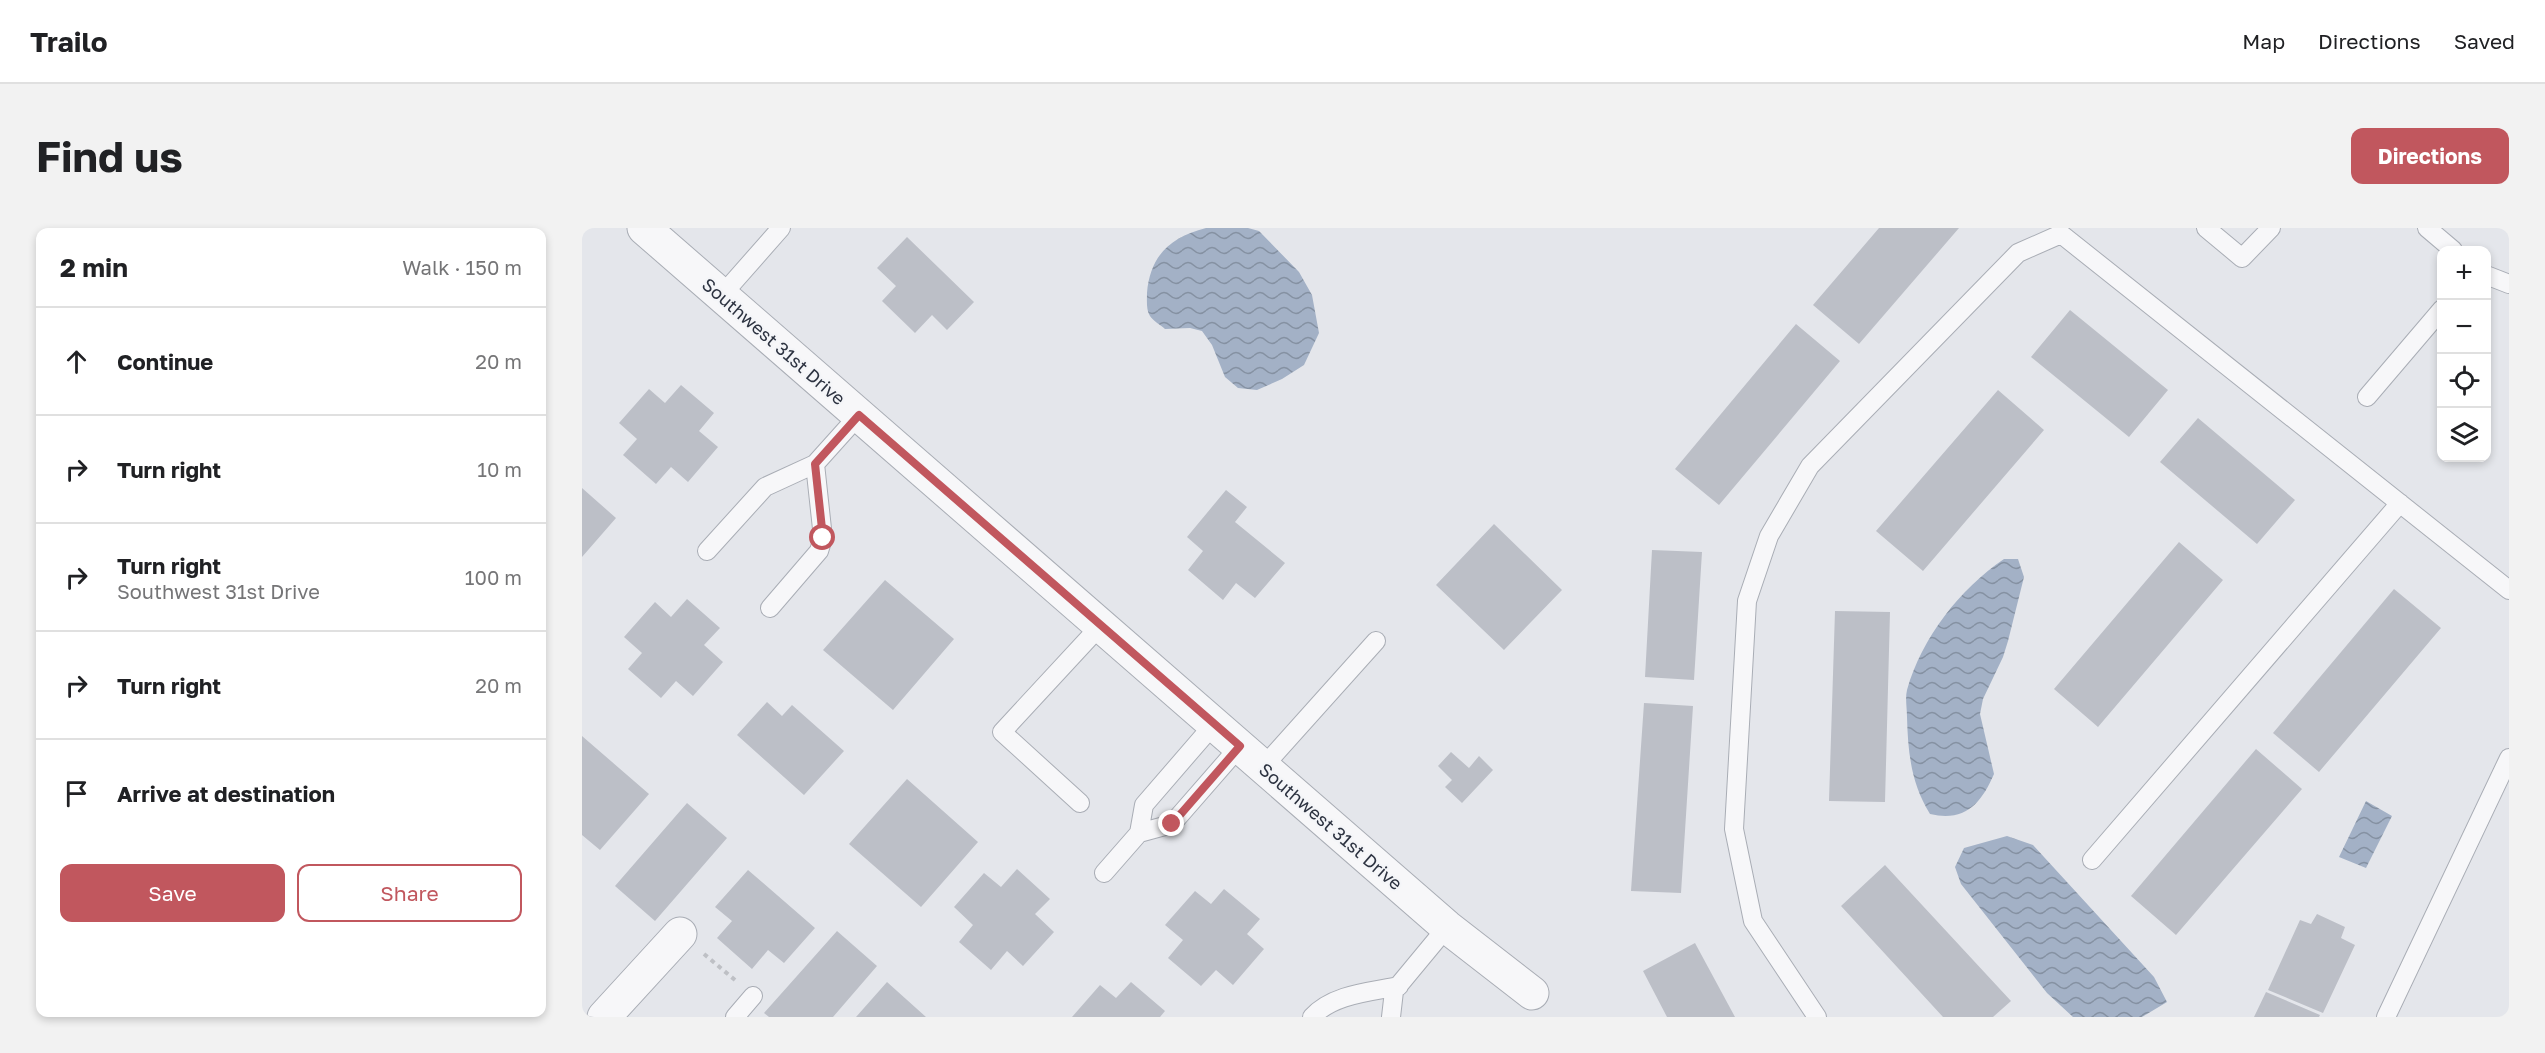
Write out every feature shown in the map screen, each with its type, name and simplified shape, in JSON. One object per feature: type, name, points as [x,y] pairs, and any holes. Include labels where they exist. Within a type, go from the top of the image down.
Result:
[{"type":"street","name":"Southwest 31st Drive","points":[[644,228],[1447,927],[1532,993]]},
{"type":"street","points":[[604,1017],[680,934]]},
{"type":"lane","points":[[722,295],[781,228]]},
{"type":"lane","points":[[2206,228],[2242,258],[2271,228]]},
{"type":"lane","points":[[2427,228],[2448,246]]},
{"type":"lane","points":[[1818,1017],[1753,921],[1734,829],[1747,601],[1769,536],[1810,466],[2018,253],[2061,234],[2509,590]]},
{"type":"lane","points":[[2491,276],[2509,284]]},
{"type":"lane","points":[[2367,397],[2437,315]]},
{"type":"lane","points":[[707,551],[765,487],[815,464],[859,415]]},
{"type":"lane","points":[[770,608],[819,551],[823,538],[815,464]]},
{"type":"lane","points":[[2092,860],[2400,503]]},
{"type":"lane","points":[[1080,803],[1002,732],[1101,626]]},
{"type":"lane","points":[[1139,832],[1172,824],[1251,757],[1376,641]]},
{"type":"lane","points":[[1104,873],[1139,832],[1144,805],[1214,724]]},
{"type":"lane","points":[[2386,1017],[2509,759]]},
{"type":"lane","points":[[1391,1017],[1394,991],[1447,927]]},
{"type":"lane","points":[[1312,1017],[1319,1010],[1347,996],[1399,986]]},
{"type":"lane","points":[[735,1017],[753,996]]},
{"type":"path","points":[[680,934],[753,996]]},
{"type":"water","points":[[1206,228],[1248,228],[1259,231],[1299,272],[1312,295],[1319,333],[1304,365],[1282,379],[1257,390],[1238,388],[1225,377],[1212,345],[1202,331],[1190,328],[1165,329],[1151,318],[1148,311],[1149,280],[1157,259],[1172,243]]},
{"type":"water","points":[[2004,559],[2018,559],[2024,577],[2003,657],[1983,699],[1980,714],[1994,774],[1977,802],[1962,813],[1942,816],[1930,814],[1919,791],[1912,767],[1907,730],[1907,690],[1922,651],[1945,616],[1972,585]]},
{"type":"water","points":[[2366,801],[2392,816],[2366,868],[2339,857]]},
{"type":"water","points":[[2007,836],[2033,845],[2154,977],[2167,1002],[2142,1017],[2073,1017],[2047,993],[1961,884],[1955,867],[1964,848]]},
{"type":"building","points":[[1879,228],[1959,228],[1859,344],[1813,305]]},
{"type":"building","points":[[907,237],[974,302],[947,330],[932,315],[915,333],[882,301],[896,286],[877,268]]},
{"type":"building","points":[[2070,310],[2168,390],[2129,437],[2031,357]]},
{"type":"building","points":[[1796,324],[1840,361],[1719,505],[1675,469]]},
{"type":"building","points":[[681,385],[714,413],[699,431],[718,447],[688,482],[671,467],[656,484],[623,455],[637,439],[619,423],[649,389],[665,403]]},
{"type":"building","points":[[1998,390],[2044,430],[1923,571],[1876,531]]},
{"type":"building","points":[[2198,418],[2295,500],[2257,544],[2160,462]]},
{"type":"building","points":[[582,488],[616,518],[582,557]]},
{"type":"building","points":[[1226,490],[1247,507],[1235,522],[1285,563],[1255,598],[1236,583],[1223,600],[1188,570],[1203,551],[1187,537]]},
{"type":"building","points":[[1494,524],[1562,590],[1504,650],[1436,585]]},
{"type":"building","points":[[2179,542],[2223,580],[2098,727],[2054,689]]},
{"type":"building","points":[[1652,550],[1702,552],[1694,680],[1645,677]]},
{"type":"building","points":[[885,580],[954,639],[893,710],[823,650]]},
{"type":"building","points":[[2394,589],[2441,628],[2319,772],[2273,733]]},
{"type":"building","points":[[687,599],[720,628],[704,645],[723,662],[693,696],[676,681],[661,698],[628,669],[642,653],[624,637],[655,602],[671,617]]},
{"type":"building","points":[[1835,611],[1890,612],[1885,802],[1829,801]]},
{"type":"building","points":[[767,702],[782,716],[792,705],[844,751],[804,795],[737,735]]},
{"type":"building","points":[[1644,703],[1693,706],[1681,893],[1631,891]]},
{"type":"building","points":[[582,736],[649,794],[600,850],[582,835]]},
{"type":"building","points":[[2256,749],[2302,789],[2176,935],[2131,896]]},
{"type":"building","points":[[1451,752],[1469,768],[1479,756],[1493,770],[1462,803],[1445,787],[1452,780],[1438,766]]},
{"type":"building","points":[[907,779],[978,842],[921,907],[849,844]]},
{"type":"building","points":[[687,803],[727,838],[655,921],[615,886]]},
{"type":"building","points":[[1885,865],[2011,1001],[1993,1017],[1943,1017],[1841,906]]},
{"type":"building","points":[[1017,869],[1050,899],[1035,914],[1054,932],[1023,966],[1007,951],[991,970],[959,942],[973,925],[954,907],[984,873],[1001,887]]},
{"type":"building","points":[[748,870],[815,928],[784,963],[768,950],[752,969],[717,938],[732,921],[715,907]]},
{"type":"building","points":[[1224,889],[1260,919],[1247,934],[1264,949],[1233,985],[1216,970],[1201,986],[1168,958],[1183,940],[1165,925],[1195,891],[1211,904]]},
{"type":"building","points":[[2317,914],[2345,927],[2341,938],[2355,945],[2323,1013],[2268,990],[2300,920],[2311,924]]},
{"type":"building","points":[[837,931],[877,966],[833,1017],[769,1017],[764,1013]]},
{"type":"building","points":[[1695,943],[1735,1017],[1667,1017],[1643,971]]},
{"type":"building","points":[[887,982],[926,1017],[856,1017]]},
{"type":"building","points":[[1131,982],[1165,1011],[1160,1017],[1072,1017],[1100,985],[1116,998]]},
{"type":"building","points":[[2266,992],[2320,1015],[2319,1017],[2254,1017]]},
{"type":"route","points":[[823,538],[815,464],[859,415],[1240,746],[1172,824]]}]
